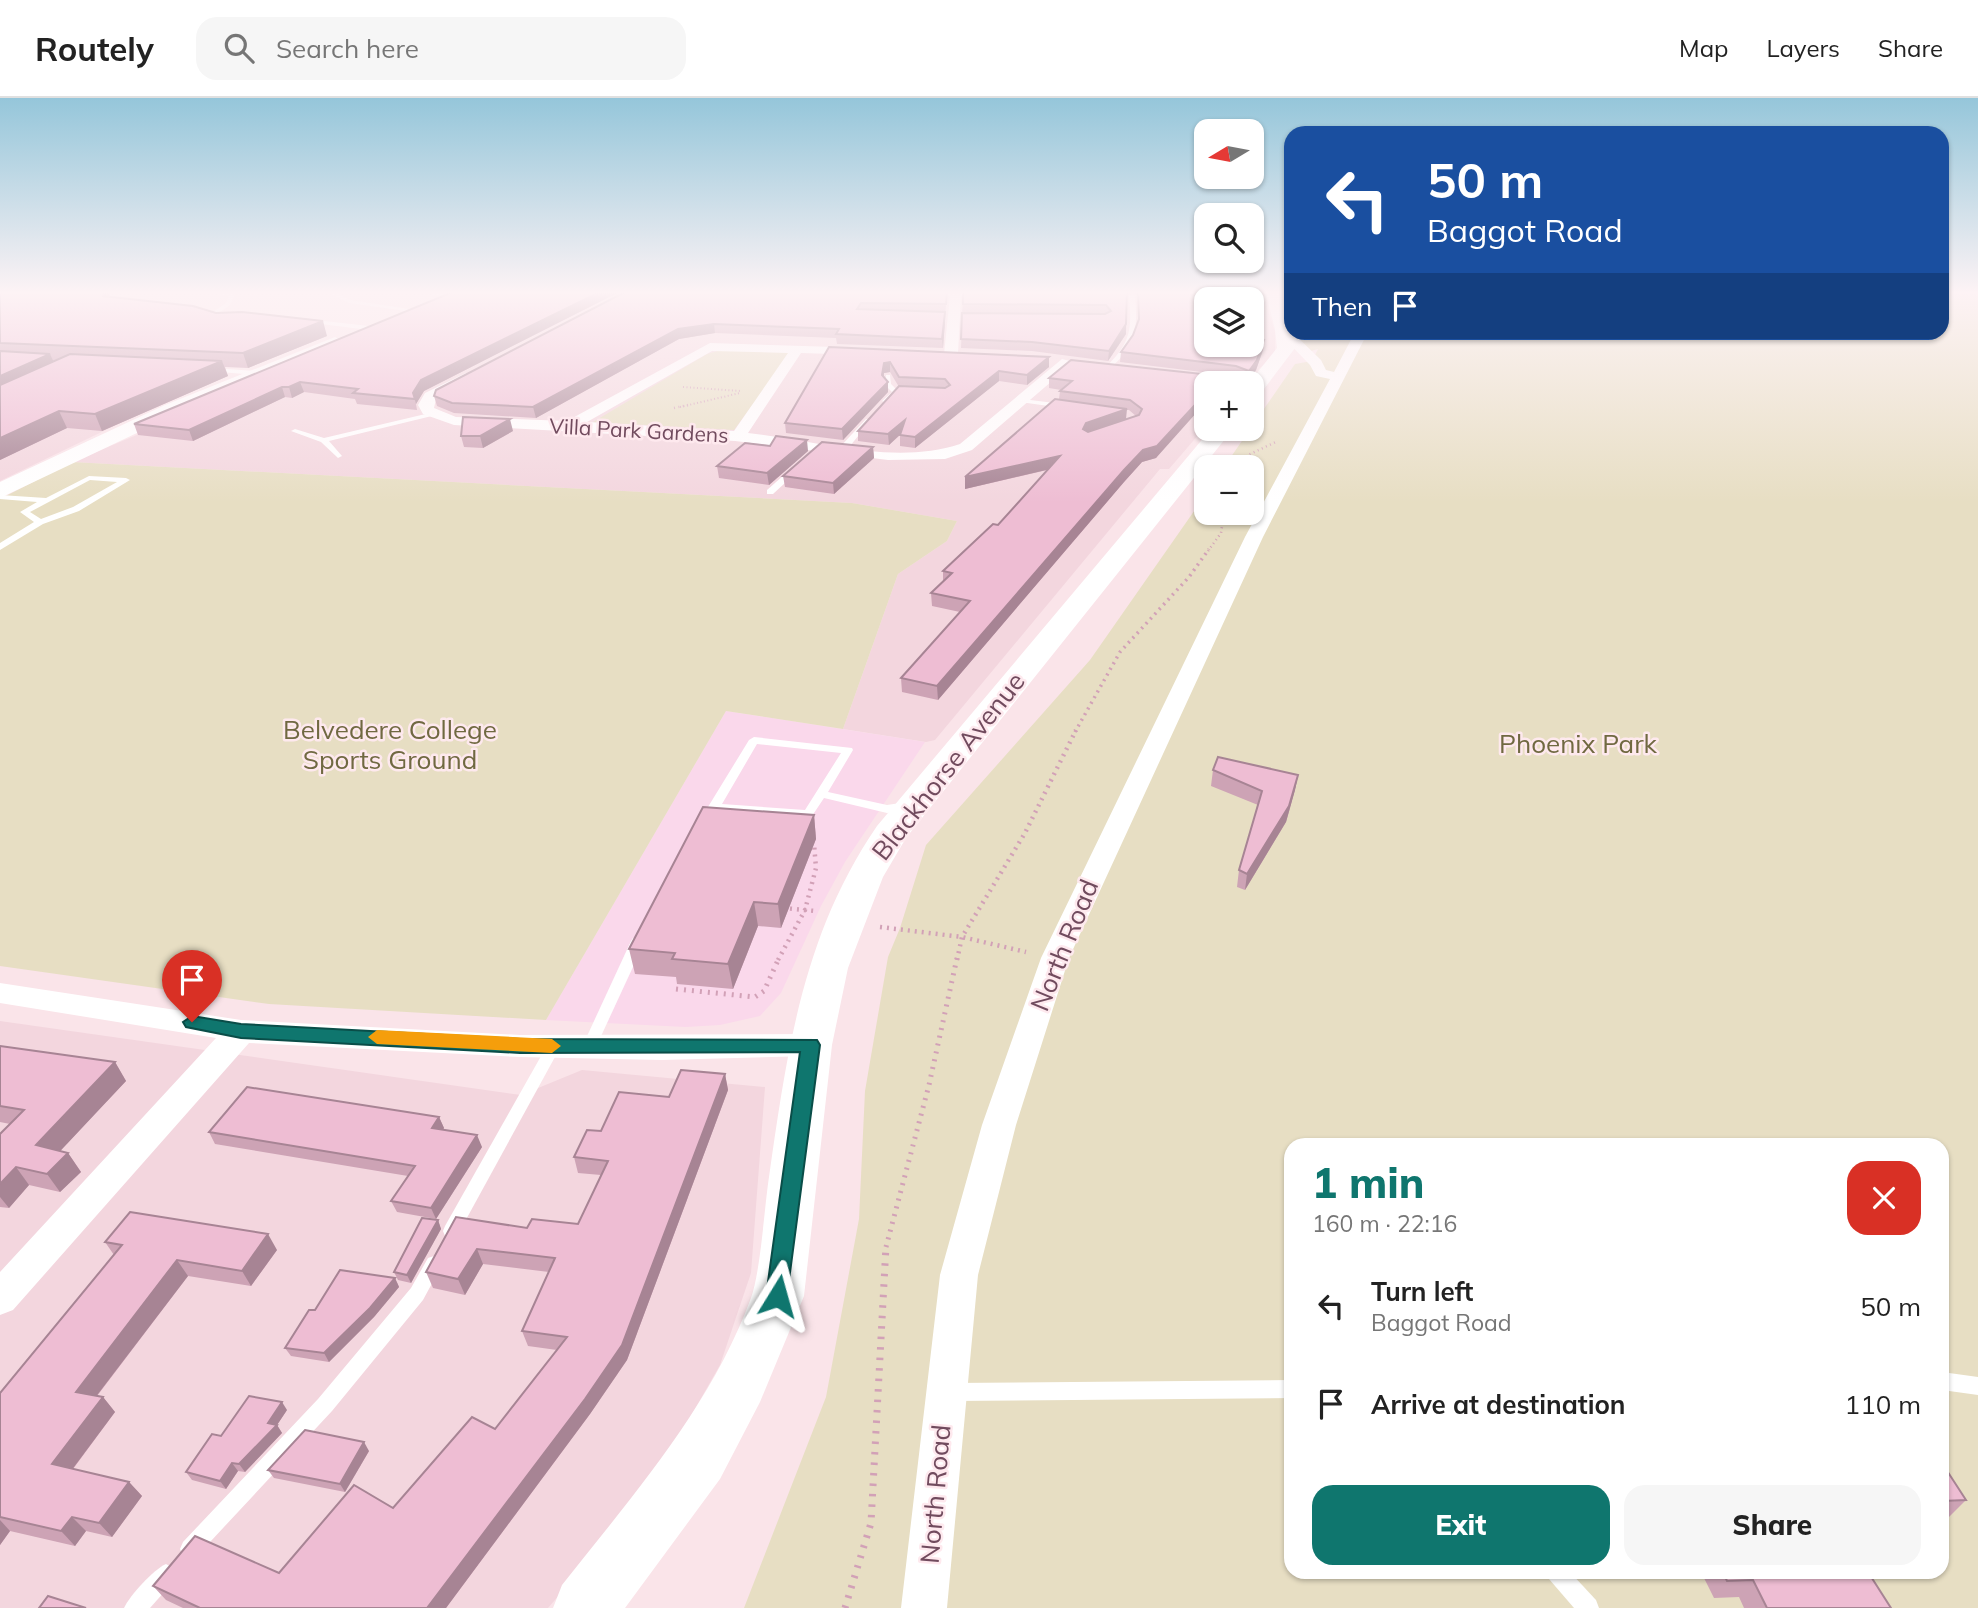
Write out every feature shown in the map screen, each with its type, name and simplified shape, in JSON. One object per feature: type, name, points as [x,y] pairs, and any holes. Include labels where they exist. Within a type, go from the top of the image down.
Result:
[{"type":"main road","points":[[0,491],[285,361]]},
{"type":"main road","name":"Blackhorse Avenue","points":[[585,1608],[699,1458],[740,1383],[778,1296],[810,1045],[828,968],[864,877],[890,834],[1212,441]]},
{"type":"street","points":[[570,426],[685,361]]},
{"type":"street","points":[[738,436],[789,361]]},
{"type":"street","points":[[1062,361],[1073,363]]},
{"type":"street","points":[[1312,361],[1323,375],[1338,377]]},
{"type":"street","name":"North Road","points":[[924,1608],[944,1392],[959,1275],[999,1125],[1055,958],[1182,684],[1346,361]]},
{"type":"street","name":"Villa Park Gardens","points":[[433,414],[454,421],[738,436],[817,451],[843,449],[919,458],[952,453],[966,447],[1073,363]]},
{"type":"street","points":[[1104,366],[1134,370]]},
{"type":"street","points":[[433,414],[425,405],[430,396],[480,370]]},
{"type":"street","points":[[1172,375],[1194,378]]},
{"type":"street","points":[[0,993],[241,1031],[589,1047],[810,1045]]},
{"type":"street","points":[[0,1298],[241,1031]]},
{"type":"lane","points":[[1104,366],[1111,361]]},
{"type":"lane","points":[[200,369],[256,373]]},
{"type":"lane","points":[[888,376],[888,385],[896,392]]},
{"type":"lane","points":[[882,405],[896,392],[909,391]]},
{"type":"lane","points":[[1022,401],[1075,408]]},
{"type":"lane","points":[[843,449],[875,412]]},
{"type":"lane","points":[[295,431],[324,440],[433,414]]},
{"type":"lane","points":[[324,440],[338,456]]},
{"type":"lane","points":[[770,492],[801,465]]},
{"type":"lane","points":[[0,547],[40,522],[76,509],[125,480],[89,478],[24,512],[40,522]]},
{"type":"lane","points":[[0,497],[47,500]]},
{"type":"lane","points":[[754,740],[848,750],[821,794],[808,814],[710,811],[754,740]]},
{"type":"lane","points":[[821,794],[887,809],[914,805]]},
{"type":"lane","points":[[589,1047],[643,930]]},
{"type":"lane","points":[[135,1608],[326,1405],[417,1294],[554,1046]]},
{"type":"lane","points":[[1949,1382],[1978,1386]]},
{"type":"lane","points":[[944,1392],[1284,1389]]},
{"type":"lane","points":[[1562,1579],[1588,1608]]},
{"type":"path","points":[[640,385],[745,391],[739,401]]},
{"type":"path","points":[[1248,455],[1284,438],[1306,437]]},
{"type":"path","points":[[845,1608],[871,1523],[884,1253],[929,1086],[962,937],[1025,833],[1054,770],[1119,652],[1189,578],[1221,533],[1222,525]]},
{"type":"path","points":[[676,989],[755,997],[764,991],[805,910],[814,881],[817,850],[814,844]]},
{"type":"path","points":[[778,908],[805,910]]},
{"type":"path","points":[[888,929],[962,937],[1055,958]]},
{"type":"shaded area","points":[[313,361],[1267,361],[1257,371],[1194,371],[1194,440],[1169,469],[1160,469],[935,740],[926,742],[843,729],[898,574],[947,541],[957,521],[852,503],[72,462]]},
{"type":"shaded area","points":[[170,399],[0,481],[0,409]]},
{"type":"shaded area","points":[[726,711],[925,742],[845,862],[821,906],[781,993],[760,1016],[720,1025],[686,1027],[546,1020]]},
{"type":"shaded area","points":[[0,1021],[521,1095],[582,1070],[765,1087],[751,1273],[720,1365],[646,1495],[548,1608],[0,1608]]},
{"type":"green space","points":[[694,361],[784,361],[734,430],[593,422]]},
{"type":"green space","name":"Phoenix Park","points":[[1309,361],[1978,361],[1978,1608],[744,1608],[826,1397],[859,1219],[865,1091],[888,957],[926,845],[1090,660],[1194,511],[1194,525],[1264,525],[1264,455],[1232,455],[1242,441],[1264,441],[1264,409],[1295,364]]},
{"type":"green space","name":"Belvedere College Sports Ground","points":[[72,462],[852,503],[957,521],[947,541],[898,574],[843,729],[726,711],[546,1020],[269,1004],[0,966],[0,499]]},
{"type":"building","points":[[0,361],[33,361],[0,376]]},
{"type":"building","points":[[53,361],[221,361],[95,414],[59,411],[0,438],[0,385]]},
{"type":"building","points":[[285,361],[459,361],[421,380],[413,393],[415,399],[353,393],[358,389],[300,382],[282,387],[189,430],[134,424]]},
{"type":"building","points":[[491,361],[618,361],[533,407],[452,403],[434,396],[436,390]]},
{"type":"building","points":[[821,361],[1044,361],[1027,375],[999,371],[915,437],[900,435],[905,420],[888,434],[858,431],[899,386],[945,388],[950,385],[945,379],[899,377],[890,362],[884,363],[882,375],[888,382],[842,429],[785,423]]},
{"type":"building","points":[[1069,361],[1194,373],[1194,406],[1157,446],[1143,450],[1124,470],[937,686],[901,678],[970,601],[931,593],[952,573],[943,571],[993,524],[998,525],[1060,456],[965,477],[1055,399],[1127,409],[1086,423],[1083,429],[1088,432],[1139,415],[1142,409],[1130,400],[1060,391],[1072,381],[1049,378]]},
{"type":"building","points":[[1199,361],[1256,361],[1249,371],[1236,366]]},
{"type":"building","points":[[463,417],[510,419],[480,436],[461,436]]},
{"type":"building","points":[[776,436],[807,440],[767,473],[717,466],[745,443],[770,446]]},
{"type":"building","points":[[822,442],[873,447],[833,483],[783,476]]},
{"type":"building","points":[[1218,757],[1298,775],[1289,806],[1247,874],[1239,870],[1262,791],[1213,770]]},
{"type":"building","points":[[703,807],[814,815],[778,904],[754,902],[728,964],[672,959],[675,953],[629,949]]},
{"type":"building","points":[[0,1046],[115,1062],[36,1145],[68,1153],[47,1174],[16,1167],[0,1184],[0,1134],[24,1110],[0,1106]]},
{"type":"building","points":[[681,1070],[725,1074],[622,1345],[585,1399],[427,1608],[200,1608],[153,1586],[195,1536],[279,1573],[354,1485],[393,1508],[472,1417],[495,1429],[567,1337],[522,1331],[555,1258],[477,1249],[458,1279],[426,1272],[456,1217],[527,1228],[532,1219],[578,1224],[608,1161],[574,1157],[587,1130],[601,1131],[619,1092],[669,1097]]},
{"type":"building","points":[[247,1087],[439,1117],[432,1128],[477,1135],[431,1208],[391,1201],[415,1166],[209,1132]]},
{"type":"building","points":[[130,1212],[268,1234],[242,1271],[177,1260],[76,1392],[103,1397],[52,1464],[129,1482],[99,1523],[72,1517],[61,1531],[0,1517],[0,1393],[122,1245],[105,1242]]},
{"type":"building","points":[[422,1218],[438,1220],[407,1275],[394,1272]]},
{"type":"building","points":[[340,1270],[395,1278],[370,1308],[324,1353],[285,1348],[309,1310],[315,1310]]},
{"type":"building","points":[[249,1396],[282,1402],[268,1423],[277,1425],[239,1464],[232,1463],[220,1481],[186,1472],[212,1434],[221,1436]]},
{"type":"building","points":[[305,1430],[364,1442],[340,1484],[268,1470]]},
{"type":"building","points":[[1949,1474],[1966,1500],[1949,1501]]},
{"type":"building","points":[[1726,1579],[1872,1579],[1891,1608],[1767,1608],[1753,1580]]},
{"type":"building","points":[[48,1596],[86,1608],[39,1608]]},
{"type":"slow traffic","points":[[377,1037],[552,1046]]},
{"type":"route","points":[[192,1022],[241,1031],[520,1046],[662,1048],[810,1045],[796,1173],[778,1296]]}]
